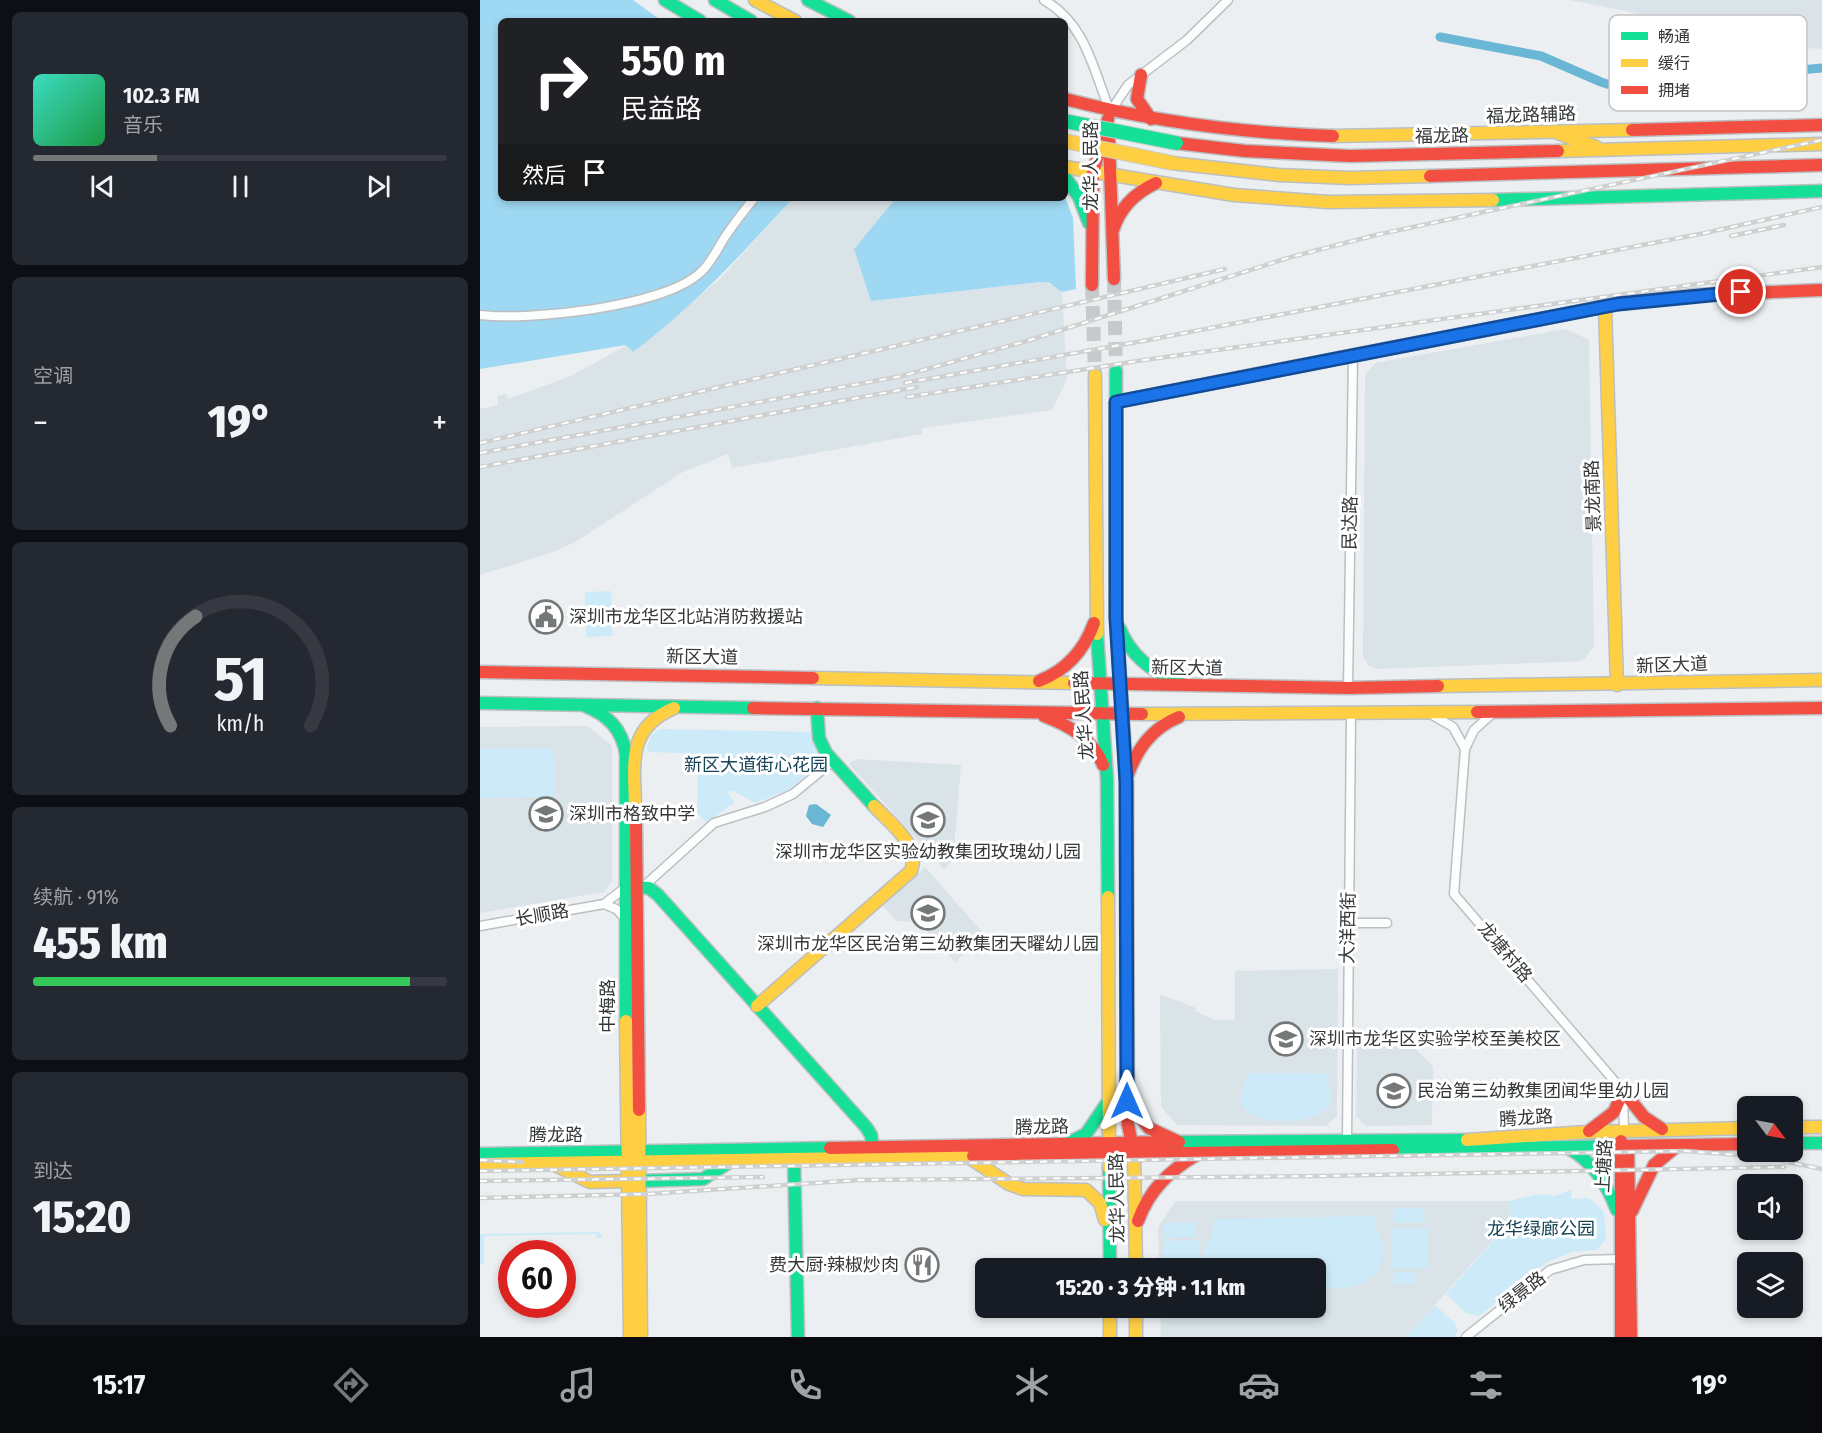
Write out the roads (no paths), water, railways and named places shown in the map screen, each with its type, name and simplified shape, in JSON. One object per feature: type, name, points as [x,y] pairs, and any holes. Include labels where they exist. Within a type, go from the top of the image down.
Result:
[{"type":"main road","points":[[665,0],[695,18]]},
{"type":"main road","points":[[714,0],[747,18]]},
{"type":"main road","points":[[755,0],[789,18]]},
{"type":"main road","points":[[808,0],[843,18]]},
{"type":"main road","points":[[1140,75],[1136,98],[1141,110],[1151,119]]},
{"type":"main road","name":"福龙路辅路","points":[[1068,100],[1110,112],[1151,119],[1240,131],[1316,137],[1822,124]]},
{"type":"main road","name":"龙华人民路","points":[[1092,285],[1090,226],[1092,173],[1110,112]]},
{"type":"main road","name":"龙华人民路","points":[[1110,112],[1110,224],[1113,232],[1114,279]]},
{"type":"main road","name":"福龙路","points":[[1068,122],[1176,143],[1245,152],[1317,156],[1822,144]]},
{"type":"main road","points":[[1555,132],[1604,150]]},
{"type":"main road","points":[[1068,142],[1173,163],[1279,174],[1350,178],[1822,165]]},
{"type":"main road","points":[[1068,167],[1109,176],[1262,198],[1362,202],[1653,198],[1822,192]]},
{"type":"main road","points":[[1068,182],[1079,198],[1090,226]]},
{"type":"main road","points":[[1113,232],[1115,220],[1127,202],[1145,187],[1156,183]]},
{"type":"main road","points":[[1116,402],[1605,306],[1696,295],[1822,290]]},
{"type":"main road","name":"景龙南路","points":[[1605,306],[1617,685]]},
{"type":"main road","name":"龙华人民路","points":[[1116,371],[1116,618],[1126,782],[1127,1101],[1128,1125],[1134,1149],[1136,1258]]},
{"type":"main road","name":"龙华人民路","points":[[1095,375],[1096,616],[1107,778],[1110,1258]]},
{"type":"main road","points":[[1029,683],[1054,674],[1078,656],[1087,641],[1096,616]]},
{"type":"main road","points":[[1116,618],[1125,643],[1142,662],[1165,676],[1196,686]]},
{"type":"main road","name":"新区大道","points":[[480,672],[633,673],[1348,688],[1822,680]]},
{"type":"main road","points":[[480,703],[1187,715],[1822,708]]},
{"type":"main road","name":"中梅路","points":[[576,704],[608,717],[617,726],[624,740],[628,821],[635,887],[626,918],[633,1158]]},
{"type":"main road","name":"中梅路","points":[[630,1337],[635,756],[645,724],[653,716],[684,705]]},
{"type":"main road","points":[[757,1006],[908,875],[913,865],[912,851],[907,842],[833,761],[819,738],[817,708]]},
{"type":"main road","points":[[1030,712],[1068,726],[1087,739],[1102,761],[1107,778]]},
{"type":"main road","points":[[1126,782],[1137,753],[1149,736],[1168,721],[1187,715]]},
{"type":"main road","points":[[635,887],[658,895],[866,1127],[871,1135],[873,1148]]},
{"type":"main road","points":[[1587,1132],[1614,1112],[1623,1091],[1644,1117],[1663,1130]]},
{"type":"main road","points":[[1065,1144],[1086,1134],[1100,1116],[1108,1098]]},
{"type":"main road","points":[[1127,1101],[1148,1127],[1179,1142]]},
{"type":"main road","points":[[1803,1127],[1822,1127]]},
{"type":"main road","name":"腾龙路","points":[[1134,1149],[1179,1142],[1466,1140],[1587,1132],[1737,1128]]},
{"type":"main road","name":"上塘路","points":[[1624,1131],[1624,1221],[1631,1337]]},
{"type":"main road","points":[[1803,1143],[1822,1143]]},
{"type":"main road","name":"腾龙路","points":[[729,1157],[873,1148],[1065,1144],[1109,1149]]},
{"type":"main road","name":"腾龙路","points":[[480,1154],[794,1159],[967,1156],[1109,1149],[1198,1154],[1737,1144]]},
{"type":"main road","points":[[1624,1221],[1658,1161],[1669,1149],[1678,1145]]},
{"type":"main road","points":[[1567,1147],[1579,1153],[1590,1163],[1624,1221]]},
{"type":"main road","points":[[1136,1235],[1140,1213],[1150,1194],[1171,1171],[1198,1154]]},
{"type":"main road","points":[[967,1156],[1016,1187],[1031,1190],[1076,1188],[1090,1192],[1102,1208],[1110,1240]]},
{"type":"main road","points":[[552,1163],[590,1182],[703,1179],[729,1157]]},
{"type":"main road","name":"腾龙路","points":[[480,1164],[552,1163],[633,1158]]},
{"type":"main road","points":[[794,1159],[797,1199],[798,1337]]},
{"type":"main road","name":"中梅路","points":[[633,1181],[641,1337]]},
{"type":"main road","points":[[797,1199],[806,1248],[806,1337]]},
{"type":"main road","name":"上塘路","points":[[1621,1337],[1620,1259],[1624,1221]]},
{"type":"main road","points":[[1110,1318],[1110,1337]]},
{"type":"main road","points":[[1136,1318],[1136,1337]]},
{"type":"street","points":[[1044,0],[1059,9],[1067,18]]},
{"type":"street","points":[[1110,112],[1122,91],[1187,40],[1228,0]]},
{"type":"street","points":[[1068,19],[1078,30],[1110,112]]},
{"type":"street","points":[[480,315],[534,317],[629,302],[677,287],[701,272],[752,201]]},
{"type":"street","name":"民达路","points":[[1348,688],[1353,357]]},
{"type":"street","name":"龙塘村路","points":[[1493,713],[1474,730],[1466,749],[1454,894],[1623,1091]]},
{"type":"street","name":"大洋西街","points":[[1347,1141],[1351,714]]},
{"type":"street","points":[[1425,714],[1448,723],[1460,737],[1466,749]]},
{"type":"street","points":[[604,904],[635,887],[714,824],[765,807],[793,794],[833,761]]},
{"type":"street","points":[[604,904],[616,909],[626,918]]},
{"type":"street","name":"长顺路","points":[[480,926],[604,904]]},
{"type":"street","points":[[1348,923],[1387,923]]},
{"type":"street","points":[[1623,1091],[1624,1131]]},
{"type":"street","name":"绿景路","points":[[1466,1337],[1550,1270],[1584,1260],[1620,1259]]},
{"type":"waterway","points":[[1440,37],[1541,56],[1609,85]]},
{"type":"waterway","points":[[1807,69],[1822,68]]},
{"type":"tunnel","points":[[1114,279],[1116,371]]},
{"type":"tunnel","points":[[1092,285],[1095,375]]},
{"type":"railway","points":[[480,453],[902,376],[1030,340],[1291,257],[1376,235],[1822,140]]},
{"type":"railway","points":[[905,383],[1143,341],[1705,233],[1822,207]]},
{"type":"railway","points":[[1731,236],[1784,225]]},
{"type":"railway","points":[[907,397],[1144,360],[1822,267]]},
{"type":"railway","points":[[480,443],[1225,269]]},
{"type":"railway","points":[[480,467],[917,387]]},
{"type":"railway","points":[[480,1171],[1685,1151],[1764,1157],[1822,1169]]},
{"type":"railway","points":[[480,1160],[522,1162]]},
{"type":"railway","points":[[480,1198],[647,1194],[860,1180],[1323,1176],[1784,1167]]},
{"type":"railway","points":[[480,1181],[763,1177]]},
{"type":"place","name":"深圳市龙华区北站消防救援站","points":[[546,617]]},
{"type":"place","name":"深圳市格致中学","points":[[546,814]]},
{"type":"place","name":"深圳市龙华区实验幼教集团玫瑰幼儿园","points":[[928,820]]},
{"type":"place","name":"深圳市龙华区民治第三幼教集团天曜幼儿园","points":[[928,913]]},
{"type":"place","name":"深圳市龙华区实验学校至美校区","points":[[1286,1039]]},
{"type":"place","name":"民治第三幼教集团闻华里幼儿园","points":[[1394,1091]]},
{"type":"place","name":"费大厨·辣椒炒肉","points":[[922,1265]]},
{"type":"park label","name":"新区大道街心花园","points":[[756,765]]},
{"type":"park label","name":"龙华绿廊公园","points":[[1541,1229]]}]
